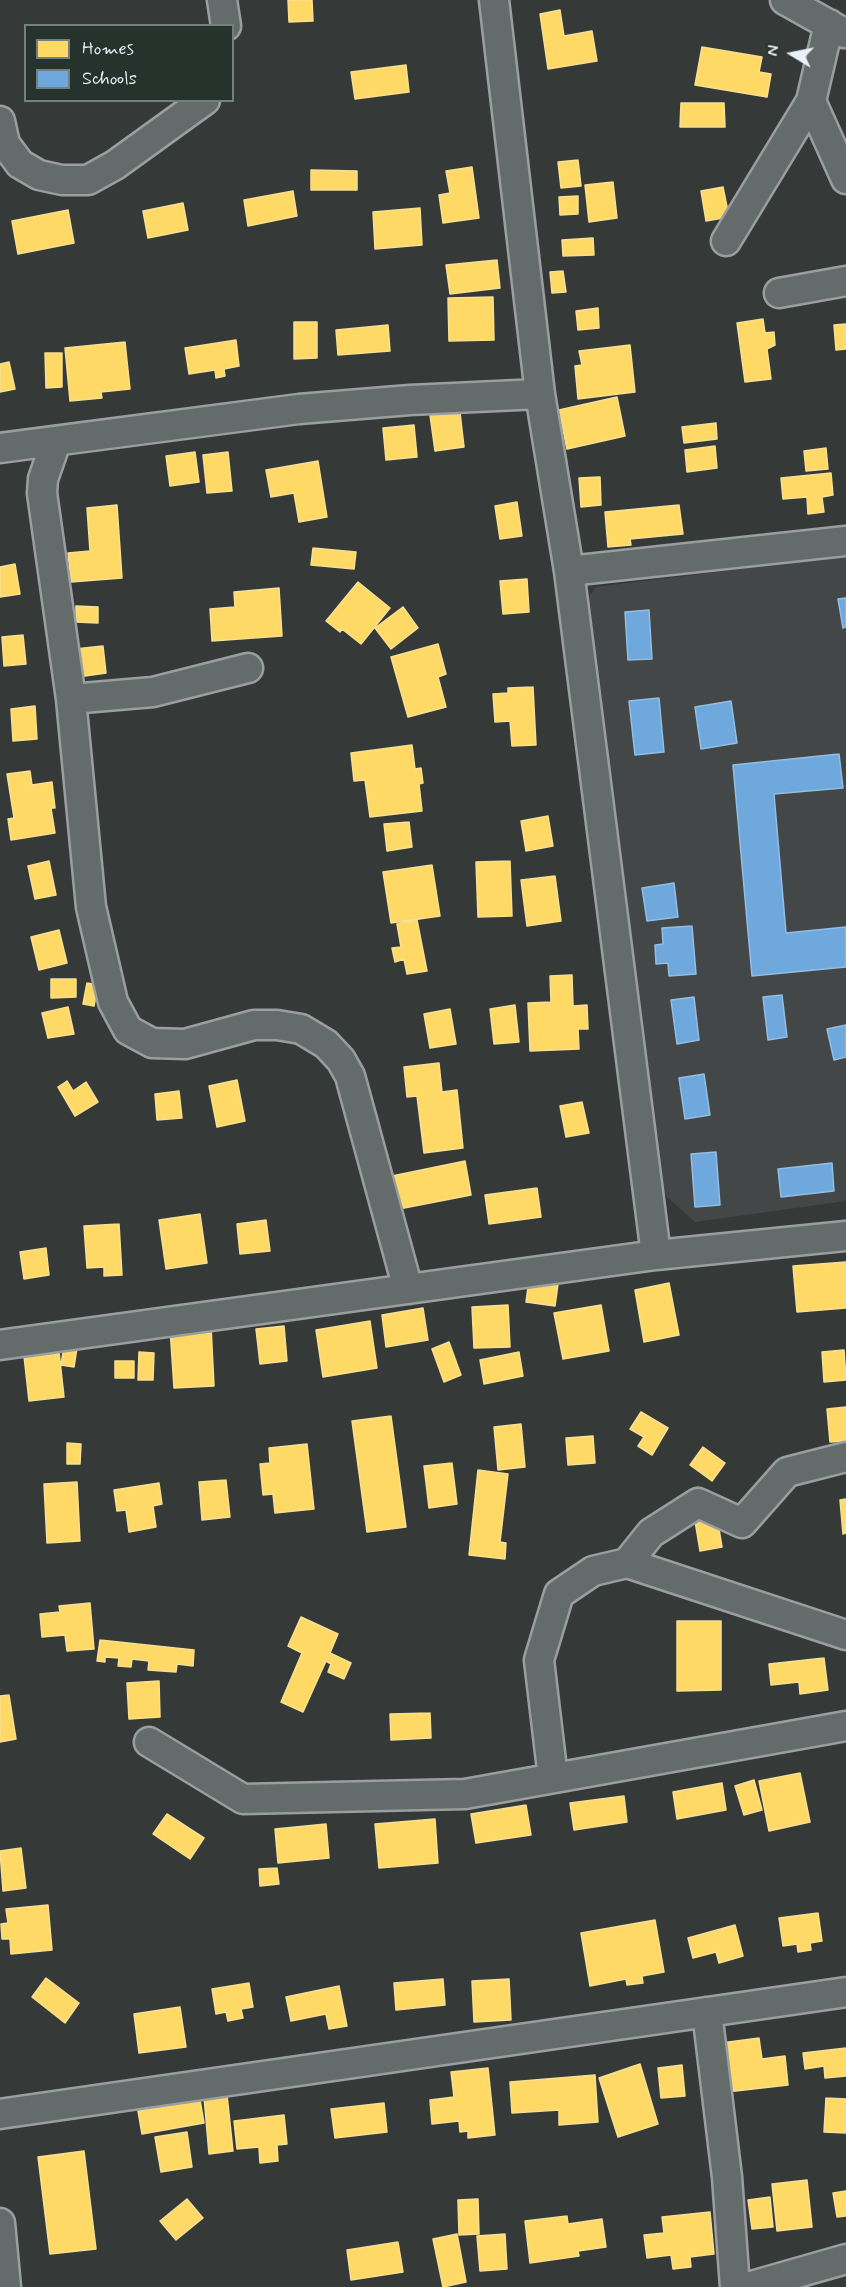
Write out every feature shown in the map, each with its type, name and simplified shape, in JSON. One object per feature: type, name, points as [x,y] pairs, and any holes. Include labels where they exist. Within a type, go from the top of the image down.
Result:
[{"type":"street","points":[[222,0],[226,24]]},
{"type":"street","points":[[494,0],[540,394],[569,571],[656,1255]]},
{"type":"street","points":[[726,241],[811,101],[837,29],[785,0]]},
{"type":"street","points":[[811,101],[846,179]]},
{"type":"street","points":[[0,121],[5,144],[20,164],[39,175],[62,180],[88,180],[116,165],[202,102]]},
{"type":"street","points":[[779,293],[846,282]]},
{"type":"street","points":[[0,448],[299,409],[410,400],[540,394]]},
{"type":"street","points":[[56,442],[43,479],[42,493],[71,699],[91,908],[112,1002],[128,1030],[152,1043],[185,1044],[254,1025],[277,1025],[301,1029],[326,1044],[341,1060],[350,1076],[408,1289]]},
{"type":"street","points":[[569,571],[846,541]]},
{"type":"street","points":[[71,699],[153,692],[248,668]]},
{"type":"street","points":[[0,1346],[656,1255],[846,1236]]},
{"type":"street","points":[[627,1563],[651,1533],[698,1503],[742,1523],[787,1472],[846,1457]]},
{"type":"street","points":[[553,1778],[539,1660],[559,1594],[593,1571],[627,1563],[846,1635]]},
{"type":"street","points":[[149,1742],[243,1799],[465,1794],[846,1726]]},
{"type":"street","points":[[0,2114],[846,1992]]},
{"type":"street","points":[[707,2012],[727,2177],[735,2287]]},
{"type":"street","points":[[0,2223],[6,2287]]},
{"type":"street","points":[[748,2287],[846,2259]]},
{"type":"shaded area","points":[[846,556],[846,1201],[695,1222],[654,1185],[584,604],[596,587]]},
{"type":"building: Homes","points":[[288,0],[312,0],[313,21],[289,22]]},
{"type":"building: Homes","points":[[560,10],[564,36],[592,31],[597,61],[548,69],[540,14]]},
{"type":"building: Homes","points":[[702,47],[762,57],[759,72],[771,74],[767,97],[695,85]]},
{"type":"building: Homes","points":[[406,65],[409,92],[355,99],[351,72]]},
{"type":"building: Homes","points":[[681,103],[724,103],[725,127],[680,127]]},
{"type":"building: Homes","points":[[578,160],[581,186],[561,188],[558,162]]},
{"type":"building: Homes","points":[[472,167],[479,218],[443,223],[439,195],[450,193],[446,171]]},
{"type":"building: Homes","points":[[311,170],[357,171],[357,190],[311,190]]},
{"type":"building: Homes","points":[[613,182],[617,218],[589,222],[585,185]]},
{"type":"building: Homes","points":[[723,187],[729,217],[706,221],[701,191]]},
{"type":"building: Homes","points":[[293,191],[297,216],[248,226],[244,200]]},
{"type":"building: Homes","points":[[578,196],[578,214],[560,215],[559,197]]},
{"type":"building: Homes","points":[[183,203],[188,230],[148,238],[143,211]]},
{"type":"building: Homes","points":[[420,208],[422,245],[375,249],[373,212]]},
{"type":"building: Homes","points":[[68,210],[74,243],[18,254],[12,221]]},
{"type":"building: Homes","points":[[593,238],[594,255],[563,256],[562,240]]},
{"type":"building: Homes","points":[[497,260],[500,288],[450,294],[446,265]]},
{"type":"building: Homes","points":[[563,271],[566,292],[552,293],[550,272]]},
{"type":"building: Homes","points":[[493,297],[494,340],[449,341],[448,298]]},
{"type":"building: Homes","points":[[598,308],[599,328],[578,330],[576,311]]},
{"type":"building: Homes","points":[[763,319],[765,333],[774,332],[775,345],[767,349],[771,379],[745,382],[737,323]]},
{"type":"building: Homes","points":[[294,322],[317,322],[317,358],[294,359]]},
{"type":"building: Homes","points":[[846,324],[846,349],[836,350],[834,325]]},
{"type":"building: Homes","points":[[388,325],[390,351],[338,355],[336,330]]},
{"type":"building: Homes","points":[[236,340],[239,366],[224,369],[225,376],[216,378],[215,370],[189,374],[185,348]]},
{"type":"building: Homes","points":[[125,342],[130,389],[101,392],[102,398],[70,401],[65,348]]},
{"type":"building: Homes","points":[[630,345],[635,392],[578,399],[575,366],[582,365],[579,351]]},
{"type":"building: Homes","points":[[45,353],[62,353],[62,387],[46,388]]},
{"type":"building: Homes","points":[[9,362],[15,389],[0,392],[0,364]]},
{"type":"building: Homes","points":[[617,397],[625,436],[567,449],[559,410]]},
{"type":"building: Homes","points":[[459,404],[464,447],[435,451],[429,408]]},
{"type":"building: Homes","points":[[716,423],[717,439],[684,443],[682,427]]},
{"type":"building: Homes","points":[[414,425],[417,457],[386,460],[383,428]]},
{"type":"building: Homes","points":[[715,446],[717,468],[687,472],[685,450]]},
{"type":"building: Homes","points":[[826,448],[828,469],[806,471],[804,451]]},
{"type":"building: Homes","points":[[195,452],[199,482],[170,486],[166,456]]},
{"type":"building: Homes","points":[[228,452],[232,491],[207,493],[203,455]]},
{"type":"building: Homes","points":[[318,461],[327,517],[299,522],[294,493],[271,497],[266,470]]},
{"type":"building: Homes","points":[[831,473],[833,495],[822,497],[824,512],[808,514],[807,497],[783,499],[781,478]]},
{"type":"building: Homes","points":[[600,477],[601,505],[581,507],[579,478]]},
{"type":"building: Homes","points":[[517,502],[522,536],[500,539],[495,506]]},
{"type":"building: Homes","points":[[117,505],[122,578],[71,582],[68,553],[90,551],[87,508]]},
{"type":"building: Homes","points":[[679,505],[683,534],[630,539],[631,545],[608,547],[605,512]]},
{"type":"building: Homes","points":[[313,548],[356,552],[354,569],[311,565]]},
{"type":"building: Homes","points":[[15,564],[20,594],[0,597],[0,567]]},
{"type":"building: Homes","points":[[527,579],[529,612],[503,614],[500,581]]},
{"type":"building: Homes","points":[[358,582],[390,608],[361,644],[342,629],[340,632],[326,621]]},
{"type":"building: Homes","points":[[279,588],[282,636],[212,641],[210,609],[235,607],[234,592]]},
{"type":"building: Homes","points":[[76,606],[98,607],[98,623],[76,622]]},
{"type":"building: Homes","points":[[403,607],[418,628],[391,649],[375,628]]},
{"type":"building: Homes","points":[[23,635],[26,664],[4,666],[2,637]]},
{"type":"building: Homes","points":[[438,644],[446,674],[438,677],[446,707],[408,717],[391,657]]},
{"type":"building: Homes","points":[[103,646],[106,673],[78,677],[75,649]]},
{"type":"building: Homes","points":[[533,687],[536,745],[512,746],[510,721],[495,722],[493,694],[508,693],[508,688]]},
{"type":"building: Homes","points":[[35,706],[37,739],[13,741],[11,709]]},
{"type":"building: Homes","points":[[412,745],[415,769],[421,768],[423,783],[419,784],[422,811],[370,817],[365,780],[354,781],[351,753]]},
{"type":"building: Homes","points":[[30,771],[32,785],[52,782],[55,808],[51,808],[55,833],[11,840],[8,819],[14,818],[7,774]]},
{"type":"building: Homes","points":[[548,816],[553,846],[526,851],[521,821]]},
{"type":"building: Homes","points":[[409,822],[412,847],[387,851],[384,824]]},
{"type":"building: Homes","points":[[49,861],[56,895],[35,899],[28,866]]},
{"type":"building: Homes","points":[[510,861],[512,916],[478,917],[476,862]]},
{"type":"building: Homes","points":[[432,865],[440,916],[391,923],[383,872]]},
{"type":"building: Homes","points":[[555,876],[561,921],[527,926],[521,880]]},
{"type":"building: Homes","points":[[417,920],[427,971],[407,974],[404,959],[395,962],[392,948],[401,947],[397,924]]},
{"type":"building: Homes","points":[[59,930],[67,963],[39,970],[31,937]]},
{"type":"building: Homes","points":[[572,975],[573,1006],[587,1005],[588,1029],[578,1029],[579,1049],[530,1051],[528,1003],[551,1002],[550,976]]},
{"type":"building: Homes","points":[[51,979],[76,979],[76,997],[51,998]]},
{"type":"building: Homes","points":[[87,983],[98,985],[94,1006],[83,1004]]},
{"type":"building: Homes","points":[[515,1005],[519,1042],[494,1044],[490,1009]]},
{"type":"building: Homes","points":[[68,1007],[74,1034],[48,1038],[42,1013]]},
{"type":"building: Homes","points":[[450,1009],[456,1044],[430,1048],[424,1014]]},
{"type":"building: Homes","points":[[439,1063],[442,1092],[457,1090],[463,1148],[424,1153],[417,1096],[407,1097],[404,1067]]},
{"type":"building: Homes","points":[[237,1080],[245,1121],[217,1127],[209,1086]]},
{"type":"building: Homes","points":[[67,1081],[73,1091],[86,1082],[98,1102],[75,1116],[58,1087]]},
{"type":"building: Homes","points":[[179,1091],[182,1118],[157,1120],[155,1094]]},
{"type":"building: Homes","points":[[582,1102],[589,1133],[566,1137],[560,1106]]},
{"type":"building: Homes","points":[[465,1161],[471,1195],[399,1209],[392,1176]]},
{"type":"building: Homes","points":[[537,1188],[541,1217],[489,1224],[485,1195]]},
{"type":"building: Homes","points":[[200,1214],[207,1263],[166,1269],[159,1220]]},
{"type":"building: Homes","points":[[266,1220],[270,1251],[240,1254],[237,1224]]},
{"type":"building: Homes","points":[[119,1224],[122,1275],[104,1276],[104,1267],[87,1268],[84,1226]]},
{"type":"building: Homes","points":[[46,1248],[49,1275],[24,1279],[20,1252]]},
{"type":"building: Homes","points":[[846,1262],[846,1308],[797,1312],[793,1266]]},
{"type":"building: Homes","points":[[529,1280],[558,1284],[555,1306],[526,1302]]},
{"type":"building: Homes","points":[[669,1283],[679,1335],[644,1342],[635,1290]]},
{"type":"building: Homes","points":[[508,1305],[510,1347],[474,1348],[472,1307]]},
{"type":"building: Homes","points":[[601,1305],[609,1351],[563,1359],[554,1313]]},
{"type":"building: Homes","points":[[423,1308],[428,1340],[386,1347],[382,1315]]},
{"type":"building: Homes","points":[[370,1321],[377,1368],[323,1377],[316,1330]]},
{"type":"building: Homes","points":[[211,1326],[214,1386],[174,1388],[170,1328]]},
{"type":"building: Homes","points":[[284,1326],[287,1361],[260,1364],[256,1329]]},
{"type":"building: Homes","points":[[449,1342],[461,1375],[444,1382],[432,1349]]},
{"type":"building: Homes","points":[[64,1346],[77,1348],[74,1367],[61,1365]]},
{"type":"building: Homes","points":[[844,1350],[846,1380],[824,1382],[822,1352]]},
{"type":"building: Homes","points":[[59,1352],[64,1397],[29,1401],[24,1356]]},
{"type":"building: Homes","points":[[139,1352],[154,1353],[153,1380],[138,1380]]},
{"type":"building: Homes","points":[[519,1352],[523,1376],[484,1384],[480,1360]]},
{"type":"building: Homes","points":[[115,1361],[134,1361],[134,1378],[115,1378]]},
{"type":"building: Homes","points":[[846,1407],[846,1441],[830,1442],[827,1409]]},
{"type":"building: Homes","points":[[641,1412],[668,1428],[652,1455],[638,1446],[644,1437],[630,1429]]},
{"type":"building: Homes","points":[[391,1416],[406,1527],[367,1532],[352,1421]]},
{"type":"building: Homes","points":[[521,1424],[525,1467],[498,1470],[494,1427]]},
{"type":"building: Homes","points":[[593,1436],[595,1463],[568,1465],[566,1438]]},
{"type":"building: Homes","points":[[67,1443],[81,1444],[80,1464],[67,1464]]},
{"type":"building: Homes","points":[[307,1444],[314,1509],[275,1513],[273,1494],[263,1495],[260,1464],[270,1463],[269,1448]]},
{"type":"building: Homes","points":[[703,1447],[725,1463],[712,1481],[690,1465]]},
{"type":"building: Homes","points":[[452,1463],[457,1504],[429,1508],[424,1466]]},
{"type":"building: Homes","points":[[478,1470],[508,1474],[500,1542],[506,1543],[505,1559],[469,1555]]},
{"type":"building: Homes","points":[[226,1480],[230,1517],[202,1520],[199,1482]]},
{"type":"building: Homes","points":[[77,1482],[80,1541],[47,1543],[44,1484]]},
{"type":"building: Homes","points":[[159,1483],[162,1504],[153,1506],[156,1527],[129,1532],[126,1510],[117,1511],[114,1490]]},
{"type":"building: Homes","points":[[846,1499],[846,1533],[843,1534],[840,1500]]},
{"type":"building: Homes","points":[[717,1517],[722,1547],[700,1551],[695,1521]]},
{"type":"building: Homes","points":[[90,1603],[94,1649],[67,1651],[65,1635],[42,1637],[40,1614],[60,1612],[59,1606]]},
{"type":"building: Homes","points":[[301,1617],[338,1634],[330,1653],[351,1663],[344,1679],[328,1672],[331,1664],[326,1661],[303,1712],[281,1702],[302,1653],[288,1646]]},
{"type":"building: Homes","points":[[677,1621],[721,1621],[721,1690],[677,1691]]},
{"type":"building: Homes","points":[[100,1640],[194,1650],[193,1666],[177,1664],[176,1672],[148,1670],[149,1661],[132,1659],[131,1667],[118,1666],[119,1658],[105,1657],[105,1662],[97,1661]]},
{"type":"building: Homes","points":[[824,1658],[828,1690],[800,1694],[799,1682],[771,1685],[769,1664]]},
{"type":"building: Homes","points":[[159,1681],[160,1717],[129,1719],[127,1683]]},
{"type":"building: Homes","points":[[9,1695],[16,1739],[0,1742],[0,1696]]},
{"type":"building: Homes","points":[[430,1713],[431,1738],[391,1740],[390,1714]]},
{"type":"building: Homes","points":[[800,1773],[810,1822],[769,1831],[759,1781]]},
{"type":"building: Homes","points":[[754,1780],[762,1810],[744,1815],[735,1786]]},
{"type":"building: Homes","points":[[722,1783],[726,1810],[677,1819],[673,1792]]},
{"type":"building: Homes","points":[[624,1796],[627,1822],[574,1830],[570,1803]]},
{"type":"building: Homes","points":[[526,1805],[531,1835],[476,1843],[471,1814]]},
{"type":"building: Homes","points":[[167,1814],[204,1838],[190,1859],[153,1834]]},
{"type":"building: Homes","points":[[435,1819],[438,1863],[379,1868],[375,1824]]},
{"type":"building: Homes","points":[[326,1824],[329,1858],[278,1863],[275,1829]]},
{"type":"building: Homes","points":[[21,1848],[26,1888],[3,1891],[0,1851]]},
{"type":"building: Homes","points":[[277,1868],[279,1884],[260,1886],[259,1869]]},
{"type":"building: Homes","points":[[48,1905],[52,1950],[11,1954],[10,1939],[2,1939],[1,1924],[8,1923],[6,1909]]},
{"type":"building: Homes","points":[[818,1913],[822,1941],[810,1943],[811,1950],[798,1952],[797,1944],[783,1946],[779,1918]]},
{"type":"building: Homes","points":[[655,1920],[664,1972],[642,1976],[643,1983],[627,1985],[626,1979],[590,1986],[581,1933]]},
{"type":"building: Homes","points":[[735,1925],[743,1956],[719,1963],[716,1952],[693,1958],[688,1938]]},
{"type":"building: Homes","points":[[46,1978],[79,2003],[65,2023],[32,1997]]},
{"type":"building: Homes","points":[[443,1979],[445,2005],[396,2010],[394,1983]]},
{"type":"building: Homes","points":[[509,1979],[511,2020],[474,2022],[472,1981]]},
{"type":"building: Homes","points":[[249,1983],[253,2007],[241,2009],[243,2018],[228,2021],[226,2012],[216,2014],[212,1989]]},
{"type":"building: Homes","points":[[339,1986],[347,2026],[329,2029],[326,2014],[291,2021],[286,1997]]},
{"type":"building: Homes","points":[[180,2007],[186,2047],[139,2053],[134,2014]]},
{"type":"building: Homes","points":[[759,2038],[762,2059],[785,2056],[788,2085],[727,2092],[721,2043]]},
{"type":"building: Homes","points":[[846,2048],[846,2076],[825,2078],[824,2066],[805,2069],[803,2053]]},
{"type":"building: Homes","points":[[640,2064],[658,2124],[618,2137],[599,2078]]},
{"type":"building: Homes","points":[[682,2065],[685,2096],[661,2098],[658,2068]]},
{"type":"building: Homes","points":[[488,2068],[495,2135],[468,2138],[468,2131],[460,2132],[459,2121],[432,2124],[430,2100],[454,2097],[451,2072]]},
{"type":"building: Homes","points":[[595,2075],[598,2122],[559,2125],[559,2110],[512,2113],[510,2082]]},
{"type":"building: Homes","points":[[227,2095],[233,2151],[209,2154],[204,2097]]},
{"type":"building: Homes","points":[[826,2098],[846,2099],[846,2133],[824,2132]]},
{"type":"building: Homes","points":[[200,2100],[204,2123],[142,2134],[138,2111]]},
{"type":"building: Homes","points":[[384,2103],[387,2132],[335,2138],[331,2109]]},
{"type":"building: Homes","points":[[284,2115],[287,2144],[277,2145],[278,2161],[260,2163],[259,2147],[237,2149],[234,2121]]},
{"type":"building: Homes","points":[[187,2132],[192,2167],[161,2172],[155,2137]]},
{"type":"building: Homes","points":[[84,2151],[96,2249],[50,2254],[38,2157]]},
{"type":"building: Homes","points":[[807,2180],[812,2227],[777,2231],[772,2184]]},
{"type":"building: Homes","points":[[846,2191],[846,2216],[837,2217],[833,2193]]},
{"type":"building: Homes","points":[[770,2197],[773,2227],[752,2229],[748,2200]]},
{"type":"building: Homes","points":[[187,2199],[203,2218],[176,2240],[160,2221]]},
{"type":"building: Homes","points":[[478,2199],[479,2234],[459,2235],[458,2200]]},
{"type":"building: Homes","points":[[710,2212],[714,2254],[690,2257],[691,2267],[673,2269],[671,2255],[647,2258],[644,2235],[664,2233],[662,2217]]},
{"type":"building: Homes","points":[[567,2216],[568,2224],[602,2219],[606,2247],[578,2251],[579,2256],[530,2263],[525,2221]]},
{"type":"building: Homes","points":[[457,2234],[466,2282],[443,2287],[433,2239]]},
{"type":"building: Homes","points":[[505,2234],[507,2269],[480,2271],[477,2236]]},
{"type":"building: Homes","points":[[398,2242],[403,2272],[351,2280],[347,2250]]},
{"type":"building: Schools","points":[[846,598],[846,627],[843,628],[838,599]]},
{"type":"building: Schools","points":[[649,610],[652,659],[628,660],[625,612]]},
{"type":"building: Schools","points":[[659,698],[664,752],[635,755],[629,701]]},
{"type":"building: Schools","points":[[731,701],[737,743],[701,749],[695,707]]},
{"type":"building: Schools","points":[[839,754],[843,788],[774,794],[786,933],[846,927],[846,967],[752,976],[733,765]]},
{"type":"building: Schools","points":[[674,883],[678,917],[647,921],[642,888]]},
{"type":"building: Schools","points":[[692,926],[696,974],[669,976],[668,963],[656,964],[655,945],[663,944],[662,928]]},
{"type":"building: Schools","points":[[782,995],[787,1037],[768,1040],[763,997]]},
{"type":"building: Schools","points":[[694,997],[699,1040],[677,1044],[671,1000]]},
{"type":"building: Schools","points":[[846,1025],[846,1057],[834,1060],[827,1029]]},
{"type":"building: Schools","points":[[704,1074],[710,1115],[685,1119],[679,1078]]},
{"type":"building: Schools","points":[[716,1152],[720,1205],[695,1207],[691,1154]]},
{"type":"building: Schools","points":[[832,1163],[834,1191],[781,1197],[778,1169]]}]
